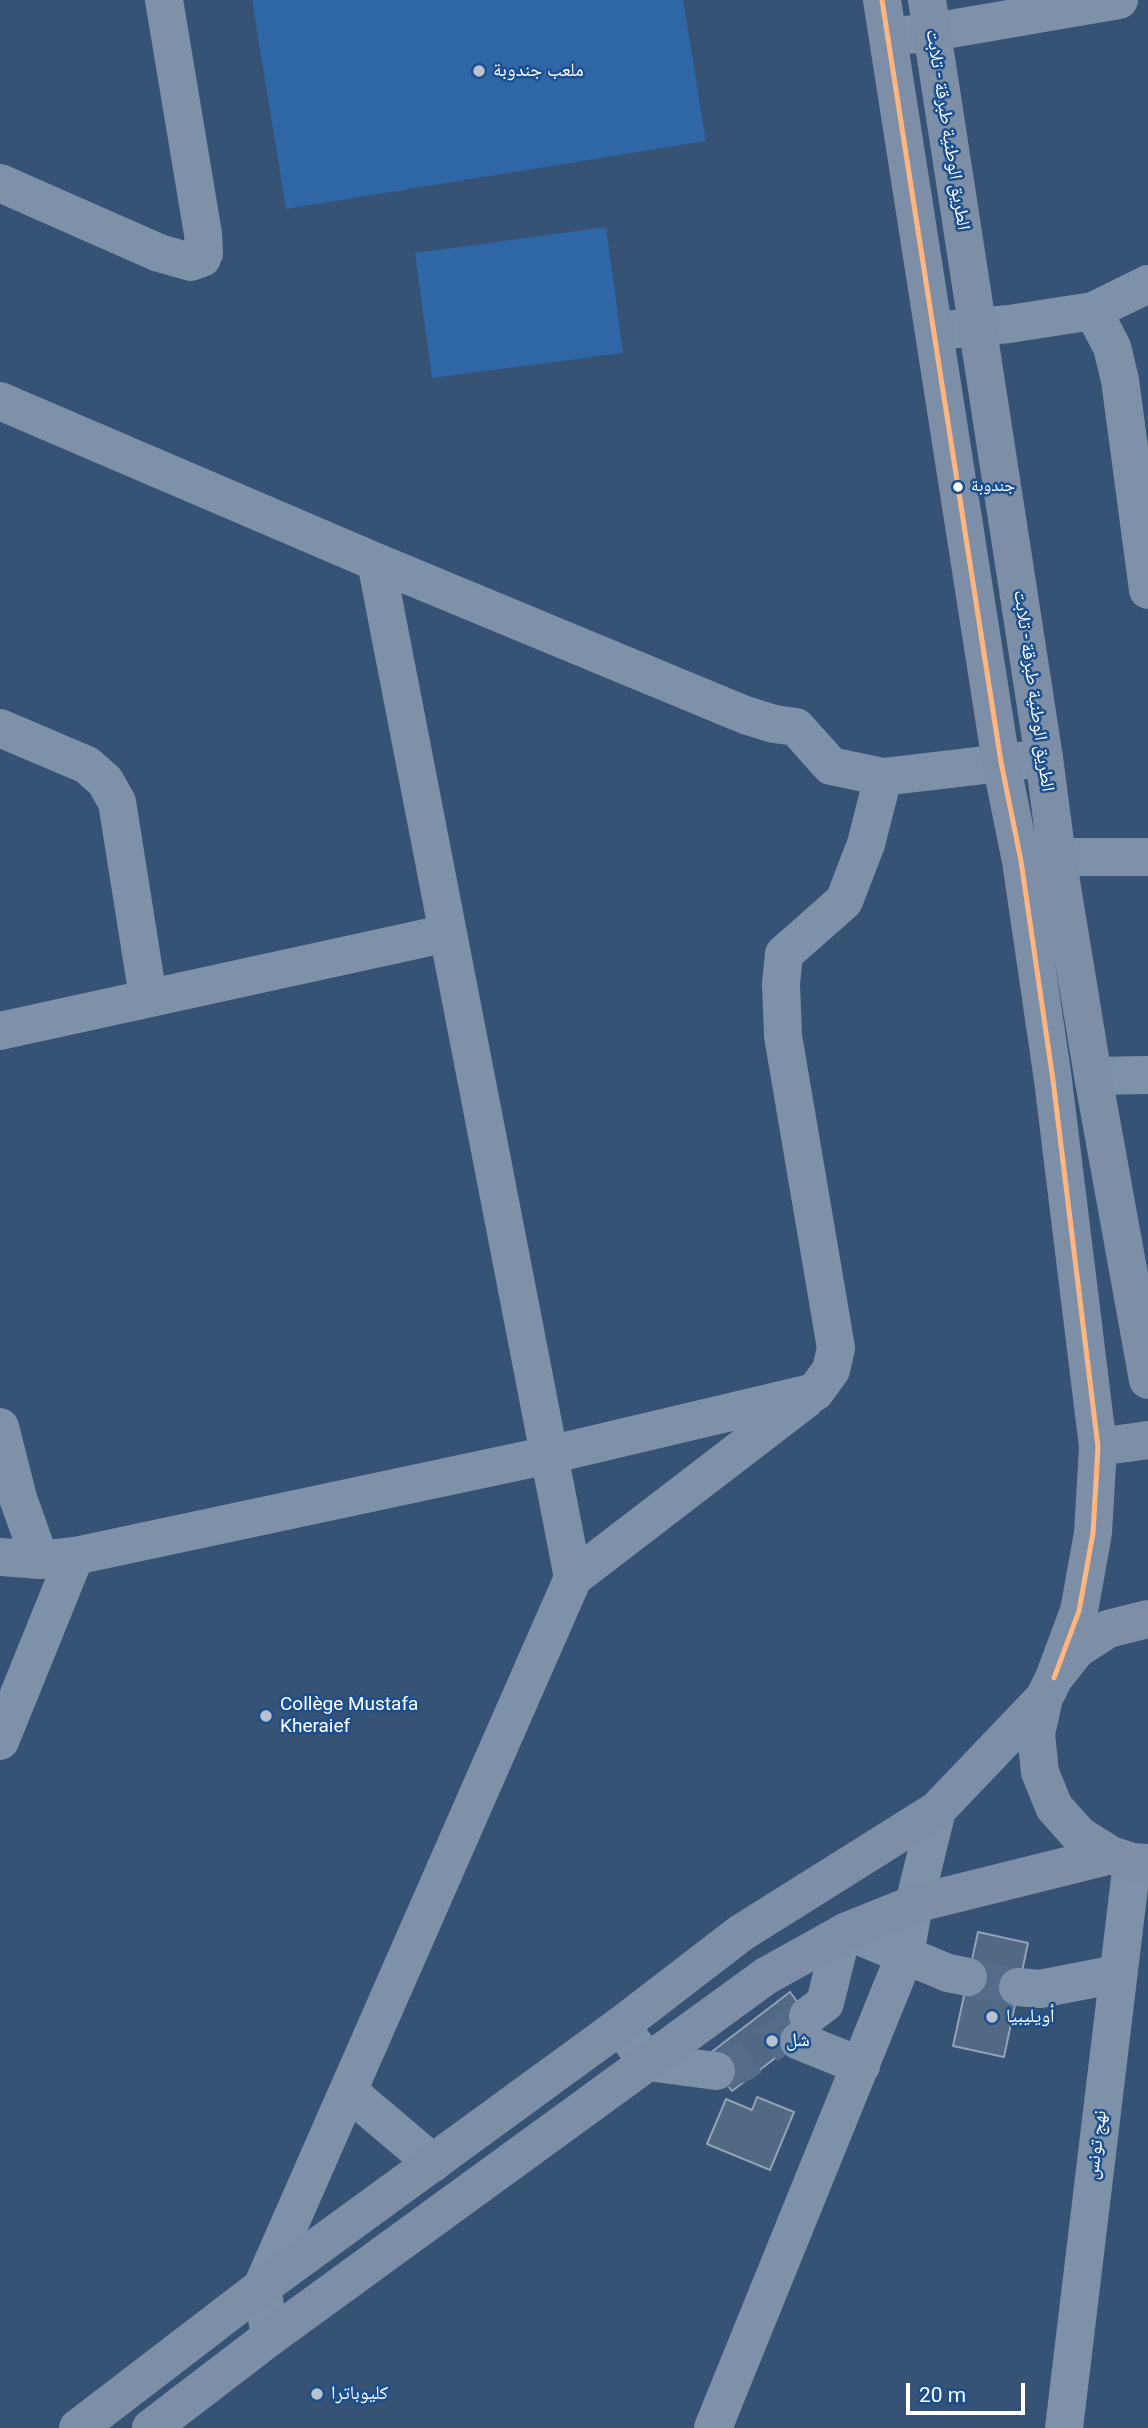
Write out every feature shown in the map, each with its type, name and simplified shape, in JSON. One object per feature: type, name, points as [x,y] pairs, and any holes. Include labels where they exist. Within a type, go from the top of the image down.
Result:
[{"type":"main road","name":"الطريق الوطنية طبرقة - تلابت","points":[[881,0],[889,37],[1001,762],[1039,859],[1093,1076],[1148,1380]]},
{"type":"main road","name":"الطريق الوطنية طبرقة - تلابت","points":[[930,16],[1044,758],[1039,859],[1052,1080],[1098,1447],[1093,1533],[1079,1611],[1049,1688],[1036,1734],[1040,1772],[1054,1807],[1079,1835],[1130,1860]]},
{"type":"main road","points":[[1098,1447],[1148,1440]]},
{"type":"main road","points":[[78,2428],[262,2287],[620,2026],[741,1933],[937,1810],[1049,1688],[1077,1649],[1108,1629],[1148,1619]]},
{"type":"main road","points":[[150,2428],[270,2337],[766,1976],[844,1932],[914,1904],[1130,1860]]},
{"type":"street","points":[[0,183],[159,253],[191,262],[202,258],[203,234],[164,0]]},
{"type":"street","points":[[889,37],[930,16],[1119,0]]},
{"type":"street","points":[[935,331],[1093,311],[1148,284]]},
{"type":"street","points":[[1093,311],[1112,346],[1120,380],[1148,590]]},
{"type":"street","points":[[0,401],[376,562],[745,715],[774,724],[796,727],[831,766],[883,777],[1044,758]]},
{"type":"street","points":[[376,562],[573,1578]]},
{"type":"street","points":[[0,728],[87,765],[105,781],[117,802],[148,997]]},
{"type":"street","points":[[270,2337],[262,2287],[573,1578],[815,1392],[831,1370],[836,1348],[783,1036],[782,974],[784,954],[844,901],[866,844],[883,777]]},
{"type":"street","points":[[1039,859],[1148,858]]},
{"type":"street","points":[[0,1031],[448,933]]},
{"type":"street","points":[[1093,1076],[1148,1075]]},
{"type":"street","points":[[0,1557],[58,1558],[549,1455],[815,1392]]},
{"type":"street","points":[[0,1427],[19,1498],[58,1558]]},
{"type":"street","points":[[0,1741],[58,1558]]},
{"type":"street","points":[[713,2428],[905,1955],[914,1904],[937,1810]]},
{"type":"street","name":"نهج تونس","points":[[1065,2428],[1117,1974],[1137,1902],[1130,1860]]},
{"type":"street","points":[[861,2066],[803,2028],[825,2003],[844,1932],[948,1973],[968,1978]]},
{"type":"street","points":[[1018,1987],[1040,1989],[1117,1974]]},
{"type":"street","points":[[620,2026],[648,2062],[716,2071]]},
{"type":"street","points":[[348,2091],[433,2162]]},
{"type":"shaded area","name":"ملعب جندوبة","points":[[252,0],[683,0],[706,141],[286,209]]},
{"type":"shaded area","points":[[606,227],[623,353],[432,378],[415,253]]},
{"type":"building","points":[[978,1932],[1028,1943],[1004,2057],[953,2046]]},
{"type":"building","points":[[790,1992],[816,2027],[732,2091],[705,2057]]},
{"type":"building","points":[[757,2097],[794,2112],[770,2170],[707,2144],[726,2099],[752,2110]]},
{"type":"tunnel","points":[[968,1977],[1018,1987]]},
{"type":"tunnel","points":[[716,2071],[742,2063],[808,2016]]},
{"type":"transit line","points":[[882,0],[1001,762],[1021,861],[1053,1080],[1098,1447],[1093,1533],[1079,1611],[1054,1678]]},
{"type":"place","name":"ملعب جندوبة","points":[[479,71]]},
{"type":"place","name":"جندوبة","points":[[958,487]]},
{"type":"place","name":"Collège Mustafa Kheraief","points":[[266,1716]]},
{"type":"place","name":"أويليبيا","points":[[992,2017]]},
{"type":"place","name":"شل","points":[[772,2041]]},
{"type":"place","name":"كليوباترا","points":[[317,2394]]}]
